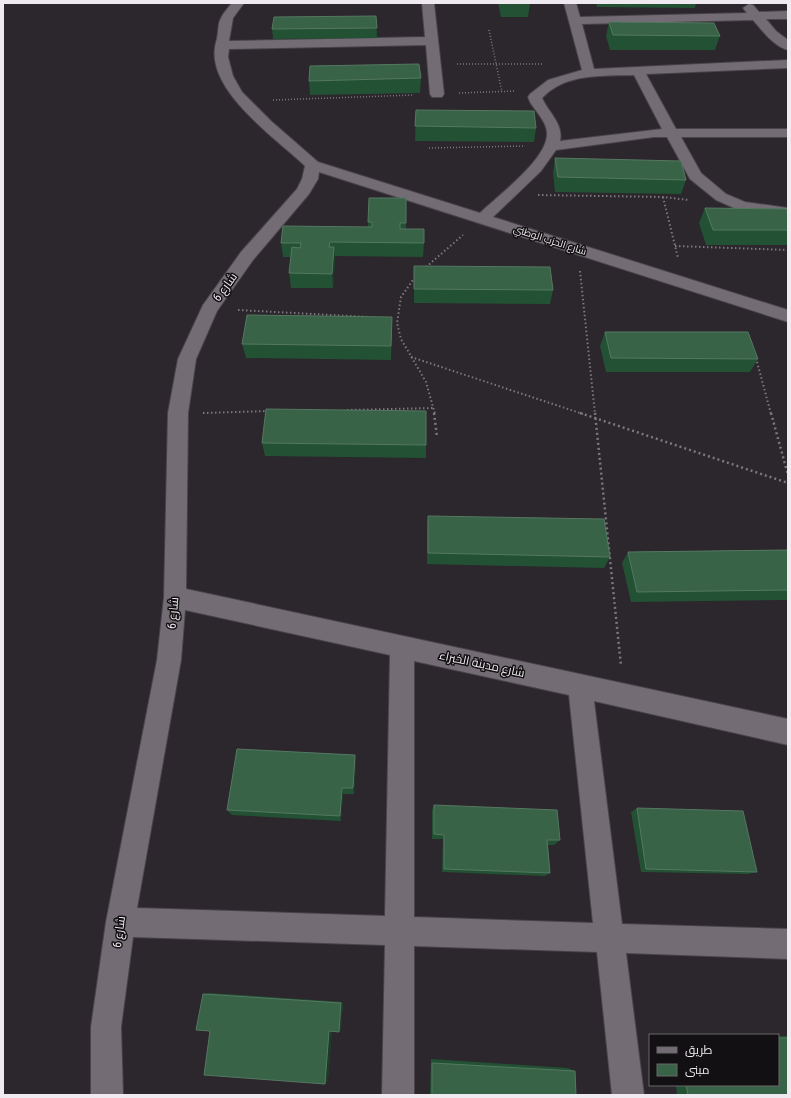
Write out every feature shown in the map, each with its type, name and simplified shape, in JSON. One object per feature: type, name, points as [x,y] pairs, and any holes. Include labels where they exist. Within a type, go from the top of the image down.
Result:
[{"type":"street","points":[[238,3],[227,18],[221,45],[222,66],[234,91],[256,116],[298,150],[313,165]]},
{"type":"street","points":[[428,3],[436,94]]},
{"type":"street","points":[[570,3],[588,68]]},
{"type":"street","points":[[745,3],[753,15],[772,34],[788,46]]},
{"type":"street","points":[[575,21],[788,15]]},
{"type":"street","points":[[221,45],[432,42]]},
{"type":"street","points":[[482,219],[533,171],[552,146],[554,136],[551,125],[535,96],[540,91],[565,78],[588,68],[638,71],[788,64]]},
{"type":"street","points":[[638,71],[672,133],[688,166],[695,176],[721,197],[741,206],[788,213]]},
{"type":"street","points":[[552,146],[634,135],[672,133],[788,133]]},
{"type":"street","name":"شارع الحزب الوطني","points":[[313,165],[788,316]]},
{"type":"street","name":"شارع 6","points":[[106,1095],[106,1027],[120,922],[169,660],[175,596],[178,413],[187,359],[209,309],[247,256],[304,191],[310,179],[313,165]]},
{"type":"street","name":"شارع مدينة الخبراء","points":[[175,596],[788,732]]},
{"type":"street","points":[[398,1095],[402,646]]},
{"type":"street","points":[[580,685],[628,1095]]},
{"type":"street","points":[[120,922],[788,944]]},
{"type":"path","points":[[489,30],[502,92]]},
{"type":"path","points":[[453,64],[496,64],[588,68]]},
{"type":"path","points":[[243,101],[540,91]]},
{"type":"path","points":[[429,148],[552,146]]},
{"type":"path","points":[[508,195],[663,197],[694,200]]},
{"type":"path","points":[[663,197],[684,283]]},
{"type":"path","points":[[422,271],[482,219]]},
{"type":"path","points":[[675,246],[788,250]]},
{"type":"path","points":[[577,249],[624,695]]},
{"type":"path","points":[[416,276],[410,282],[400,299],[397,318],[401,338],[426,381],[434,408],[437,436]]},
{"type":"path","points":[[209,309],[374,317]]},
{"type":"path","points":[[754,353],[788,475]]},
{"type":"path","points":[[411,357],[788,483]]},
{"type":"path","points":[[341,410],[434,408]]},
{"type":"path","points":[[178,413],[272,411]]},
{"type":"building","points":[[376,16],[377,28],[272,29],[274,17]]},
{"type":"building","points":[[609,22],[714,23],[720,36],[613,35]]},
{"type":"building","points":[[419,64],[421,78],[309,81],[310,66]]},
{"type":"building","points":[[416,110],[534,111],[536,128],[415,126]]},
{"type":"building","points":[[555,158],[681,161],[686,180],[558,177]]},
{"type":"building","points":[[369,198],[406,198],[406,223],[400,223],[400,229],[424,229],[424,243],[330,242],[329,247],[334,247],[332,274],[289,273],[292,247],[300,248],[301,243],[281,243],[283,226],[372,227],[372,222],[368,222]]},
{"type":"building","points":[[705,208],[788,209],[788,230],[713,230]]},
{"type":"building","points":[[414,266],[550,267],[553,290],[414,289]]},
{"type":"building","points":[[247,315],[392,317],[391,346],[242,344]]},
{"type":"building","points":[[605,332],[748,332],[758,359],[611,358]]},
{"type":"building","points":[[266,409],[426,411],[426,445],[262,443]]},
{"type":"building","points":[[428,516],[604,519],[610,557],[428,553]]},
{"type":"building","points":[[788,550],[788,590],[637,592],[628,552]]},
{"type":"building","points":[[237,749],[355,755],[353,788],[342,788],[340,816],[227,810]]},
{"type":"building","points":[[434,805],[557,810],[560,840],[547,840],[550,873],[444,869],[444,835],[434,834]]},
{"type":"building","points":[[637,808],[743,811],[757,872],[646,869]]},
{"type":"building","points":[[203,994],[341,1003],[339,1032],[329,1031],[325,1084],[204,1075],[210,1031],[196,1030]]},
{"type":"building","points":[[779,1038],[788,1038],[788,1095],[688,1095],[686,1086],[779,1086]]},
{"type":"building","points":[[432,1063],[575,1071],[576,1095],[432,1095]]}]
